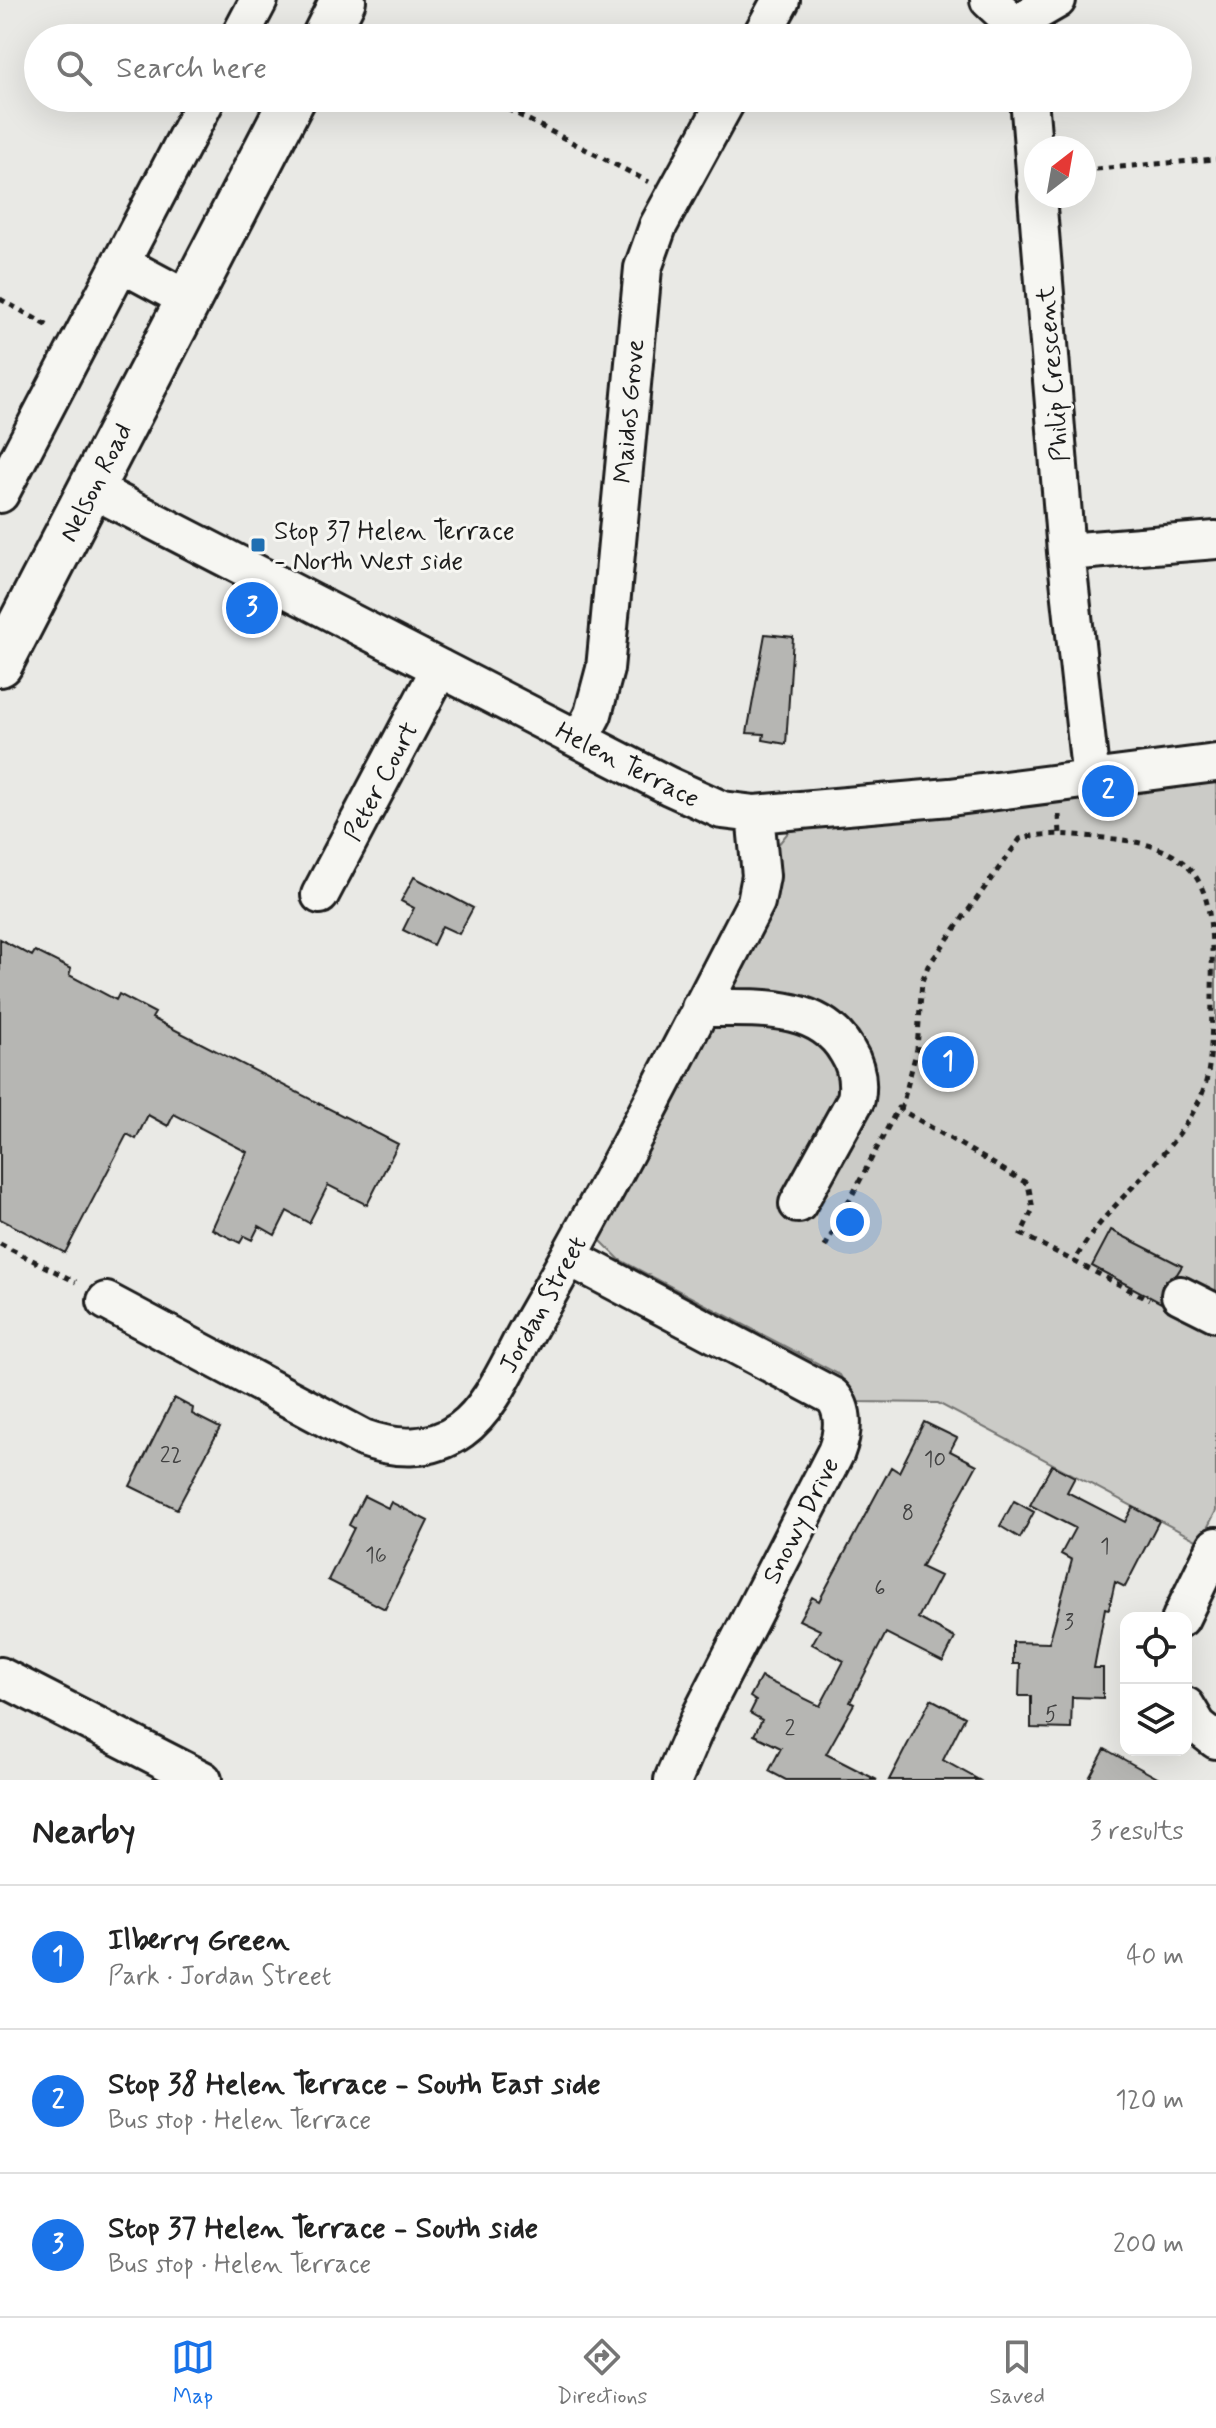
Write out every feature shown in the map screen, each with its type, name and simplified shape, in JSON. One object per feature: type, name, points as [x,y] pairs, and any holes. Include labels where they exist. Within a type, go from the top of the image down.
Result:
[{"type":"main road","points":[[331,24],[343,0]]},
{"type":"main road","name":"Nelson Road","points":[[0,664],[286,112]]},
{"type":"street","points":[[246,24],[259,0]]},
{"type":"street","points":[[768,24],[781,0]]},
{"type":"street","points":[[1006,21],[1057,0]]},
{"type":"street","points":[[0,494],[200,112]]},
{"type":"street","name":"Maidos Grove","points":[[580,739],[593,714],[605,669],[640,285],[652,241],[720,112]]},
{"type":"street","points":[[1030,112],[1032,136]]},
{"type":"street","name":"Philip Crescent","points":[[1038,208],[1066,552],[1091,780]]},
{"type":"street","points":[[120,263],[189,300]]},
{"type":"street","name":"Helen Terrace","points":[[92,489],[708,805],[735,813],[755,814],[950,797],[1216,763]]},
{"type":"street","points":[[1066,552],[1216,540]]},
{"type":"street","name":"Peter Court","points":[[320,895],[440,668]]},
{"type":"street","name":"Jordan Street","points":[[106,1301],[351,1433],[389,1446],[412,1446],[449,1437],[478,1414],[569,1257],[759,893],[761,876],[755,814]]},
{"type":"street","points":[[700,1008],[769,1010],[818,1020],[838,1036],[852,1060],[858,1088],[856,1099],[798,1204]]},
{"type":"street","name":"Snowy Drive","points":[[569,1257],[832,1396],[841,1415],[841,1438],[836,1452],[701,1715],[673,1780]]},
{"type":"street","points":[[1171,1301],[1216,1313]]},
{"type":"street","points":[[1184,1612],[1216,1546]]},
{"type":"street","points":[[0,1676],[203,1780]]},
{"type":"street","points":[[1192,1716],[1198,1726],[1216,1740]]},
{"type":"path","points":[[513,112],[675,195]]},
{"type":"path","points":[[1096,169],[1216,159]]},
{"type":"path","points":[[0,299],[60,332]]},
{"type":"path","points":[[1059,802],[1060,835]]},
{"type":"path","points":[[901,1110],[911,1081],[922,981],[928,966],[1012,847],[1032,835],[1060,835],[1139,840],[1174,852],[1204,884],[1213,948],[1209,1063],[1198,1105],[1117,1208],[1092,1231],[1074,1262]]},
{"type":"path","points":[[825,1247],[898,1108],[1028,1184],[1033,1209],[1021,1234],[1074,1262],[1171,1301]]},
{"type":"path","points":[[0,1244],[76,1282]]},
{"type":"shaded area","points":[[1201,778],[1216,782],[1216,1511],[1200,1542],[938,1403],[855,1402],[840,1375],[620,1260],[597,1237],[777,846],[790,830],[801,825]]},
{"type":"building","points":[[765,634],[793,637],[786,744],[763,740],[764,734],[747,733]]},
{"type":"building","points":[[414,877],[473,908],[459,934],[442,926],[433,945],[403,930],[414,908],[401,901]]},
{"type":"building","points":[[0,939],[32,956],[35,951],[71,969],[69,975],[116,1000],[119,994],[155,1013],[152,1018],[398,1144],[367,1205],[328,1185],[309,1223],[287,1211],[275,1235],[259,1226],[252,1240],[244,1236],[240,1243],[212,1229],[247,1152],[174,1114],[168,1126],[148,1115],[136,1139],[127,1134],[65,1253],[0,1219]]},
{"type":"building","points":[[1111,1230],[1182,1266],[1162,1285],[1161,1303],[1092,1266]]},
{"type":"building","points":[[174,1398],[193,1408],[192,1414],[220,1428],[177,1509],[130,1486]]},
{"type":"building","points":[[924,1422],[957,1438],[950,1451],[977,1465],[921,1567],[940,1576],[918,1618],[955,1638],[943,1662],[886,1633],[850,1702],[854,1704],[826,1754],[877,1780],[786,1780],[769,1771],[781,1748],[754,1735],[762,1720],[750,1713],[756,1701],[750,1697],[761,1677],[820,1706],[844,1661],[812,1644],[820,1630],[799,1620],[812,1597],[819,1601],[891,1467],[899,1472]]},
{"type":"building","points":[[1052,1465],[1075,1477],[1067,1492],[1125,1522],[1133,1507],[1159,1521],[1125,1587],[1115,1582],[1109,1609],[1105,1608],[1094,1668],[1103,1668],[1103,1698],[1072,1697],[1071,1729],[1031,1728],[1031,1696],[1019,1696],[1020,1664],[1013,1664],[1013,1642],[1049,1643],[1072,1560],[1061,1554],[1075,1528],[1030,1505]]},
{"type":"building","points":[[364,1496],[388,1508],[391,1502],[428,1521],[385,1609],[328,1580],[354,1528],[349,1525]]},
{"type":"building","points":[[1014,1501],[1034,1512],[1020,1538],[1000,1526]]},
{"type":"building","points":[[931,1699],[965,1717],[943,1760],[979,1780],[889,1780]]},
{"type":"building","points":[[1105,1749],[1161,1780],[1088,1780]]},
{"type":"place","name":"Stop 37 Helen Terrace - North West side","points":[[258,545]]},
{"type":"place","name":"Stop 37 Helen Terrace - South side","points":[[252,608]]},
{"type":"place","name":"Stop 38 Helen Terrace - South East side","points":[[1108,791]]},
{"type":"place","name":"Ilberry Green","points":[[948,1062]]}]
